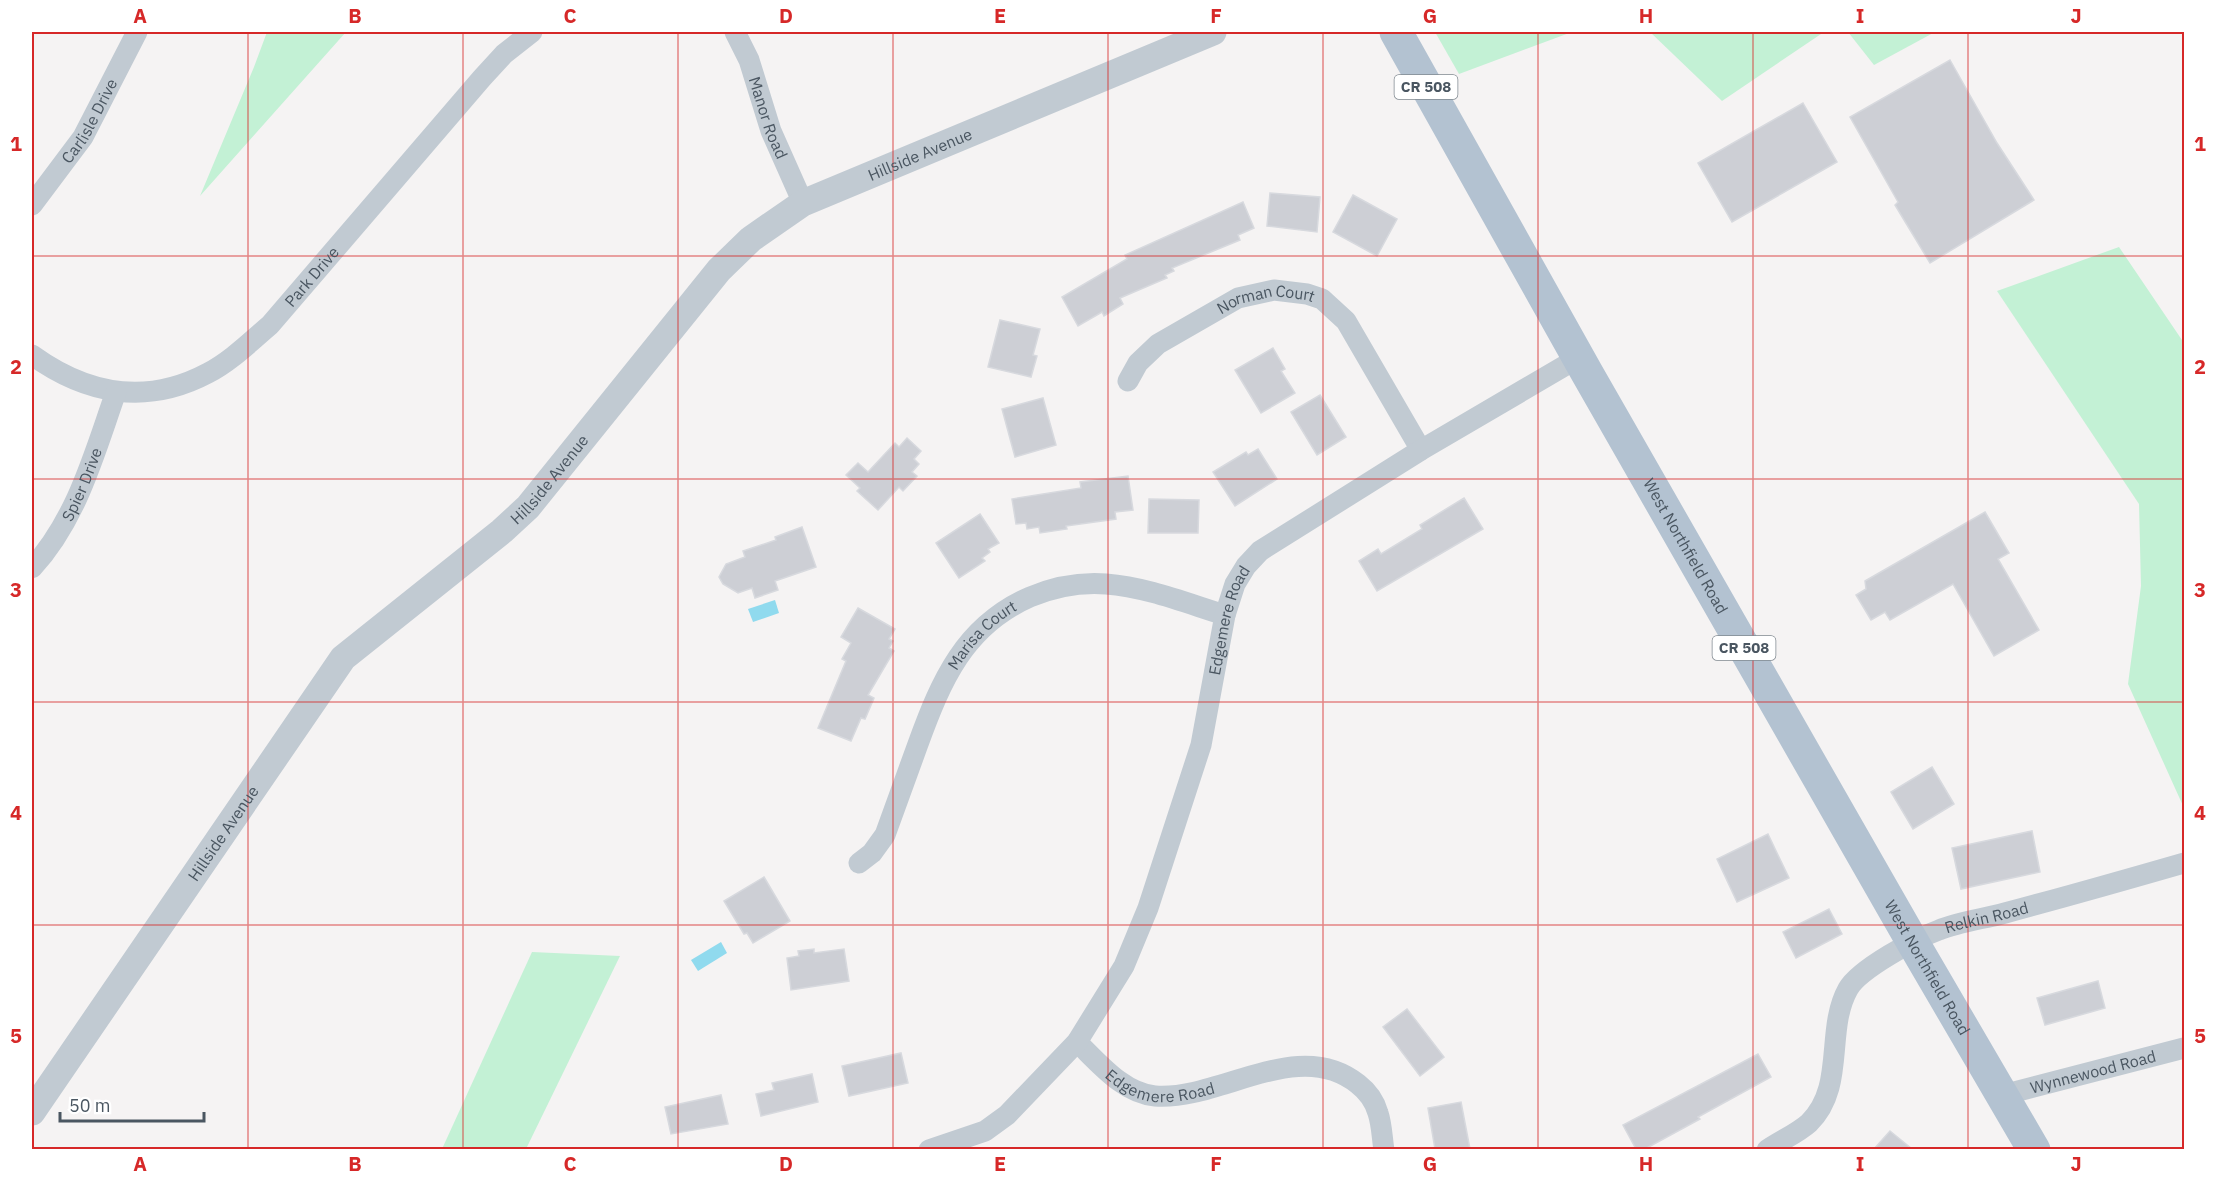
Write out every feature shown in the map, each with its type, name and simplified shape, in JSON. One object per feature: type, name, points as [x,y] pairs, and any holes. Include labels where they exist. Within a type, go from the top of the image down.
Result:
[{"type":"main road","name":"West Northfield Road","points":[[1396,32],[1578,358],[1912,941],[2034,1149]]},
{"type":"street","name":"Carlisle Drive","points":[[32,205],[83,137],[137,32]]},
{"type":"street","name":"Park Drive","points":[[32,355],[81,383],[116,392],[146,392],[178,385],[208,373],[236,354],[270,325],[482,78],[504,54],[532,32]]},
{"type":"street","name":"Manor Road","points":[[735,32],[750,60],[771,131],[803,203]]},
{"type":"street","name":"Hillside Avenue","points":[[32,1112],[344,658],[502,531],[528,507],[719,270],[751,239],[803,203],[1213,32]]},
{"type":"street","name":"Norman Court","points":[[1128,381],[1138,363],[1158,344],[1238,298],[1274,290],[1307,294],[1322,299],[1346,321],[1420,450]]},
{"type":"street","name":"Edgemere Road","points":[[928,1149],[956,1142],[986,1140],[1077,1042],[1124,966],[1148,908],[1201,745],[1225,615],[1235,584],[1246,566],[1260,551],[1420,450],[1578,358]]},
{"type":"street","name":"Spier Drive","points":[[32,568],[67,522],[86,477],[116,392]]},
{"type":"street","name":"Marisa Court","points":[[859,863],[872,853],[885,835],[935,696],[950,668],[974,637],[1001,613],[1050,589],[1103,584],[1131,587],[1225,615]]},
{"type":"street","name":"Relkin Road","points":[[1767,1149],[1809,1123],[1822,1105],[1830,1084],[1840,1013],[1849,988],[1864,974],[1912,941],[1941,929],[2184,863]]},
{"type":"street","name":"Edgemere Road","points":[[1077,1042],[1130,1089],[1154,1096],[1182,1094],[1293,1067],[1312,1065],[1335,1070],[1361,1086],[1371,1098],[1378,1112],[1384,1149]]},
{"type":"street","name":"Wynnewood Road","points":[[2003,1095],[2184,1048]]},
{"type":"green space","points":[[267,32],[346,32],[200,196],[254,67]]},
{"type":"green space","points":[[1435,32],[1572,32],[1459,74]]},
{"type":"green space","points":[[1650,32],[1824,32],[1722,101]]},
{"type":"green space","points":[[1848,32],[1935,32],[1874,65]]},
{"type":"green space","points":[[2119,247],[2184,343],[2184,808],[2128,684],[2141,586],[2139,504],[1997,291]]},
{"type":"green space","points":[[532,952],[620,956],[526,1149],[442,1149]]},
{"type":"water","points":[[775,600],[779,613],[753,622],[748,609]]},
{"type":"water","points":[[721,942],[727,953],[698,971],[691,960]]},
{"type":"building","points":[[1950,60],[1997,143],[2034,200],[1930,263],[1895,205],[1898,202],[1850,117]]},
{"type":"building","points":[[1803,103],[1837,162],[1732,222],[1698,163]]},
{"type":"building","points":[[1270,193],[1320,197],[1317,232],[1267,226]]},
{"type":"building","points":[[1353,195],[1397,219],[1377,256],[1333,232]]},
{"type":"building","points":[[1243,202],[1254,228],[1238,235],[1240,240],[1172,268],[1174,271],[1165,275],[1167,278],[1120,298],[1123,304],[1104,316],[1102,312],[1078,326],[1062,297],[1127,259],[1125,255]]},
{"type":"building","points":[[1000,320],[1040,329],[1033,355],[1037,356],[1031,377],[988,367]]},
{"type":"building","points":[[1273,348],[1285,369],[1281,371],[1295,393],[1261,413],[1235,370]]},
{"type":"building","points":[[1320,395],[1346,437],[1317,455],[1291,412]]},
{"type":"building","points":[[1043,398],[1056,445],[1015,457],[1002,409]]},
{"type":"building","points":[[907,438],[921,451],[914,459],[919,464],[912,472],[917,476],[903,491],[899,487],[878,510],[857,491],[860,488],[846,475],[858,463],[868,472],[895,443],[899,447]]},
{"type":"building","points":[[1258,449],[1277,479],[1235,506],[1213,472],[1246,452],[1248,455]]},
{"type":"building","points":[[1128,476],[1133,510],[1115,512],[1116,519],[1066,526],[1067,529],[1040,533],[1039,527],[1027,529],[1026,523],[1016,524],[1012,499],[1081,488],[1080,482]]},
{"type":"building","points":[[1464,498],[1483,529],[1377,591],[1359,561],[1378,549],[1381,554],[1422,529],[1420,525]]},
{"type":"building","points":[[1149,499],[1199,500],[1198,533],[1148,533]]},
{"type":"building","points":[[1985,512],[2009,553],[1998,559],[2039,630],[1994,656],[1953,584],[1890,620],[1885,612],[1871,620],[1856,595],[1866,589],[1865,581]]},
{"type":"building","points":[[980,514],[999,543],[988,549],[990,552],[982,558],[985,561],[959,578],[936,543]]},
{"type":"building","points":[[802,527],[816,567],[775,581],[778,590],[755,598],[752,588],[738,593],[723,584],[719,577],[726,564],[745,557],[743,551],[776,540],[775,537]]},
{"type":"building","points":[[858,608],[895,629],[889,639],[893,641],[889,648],[894,651],[868,695],[874,698],[865,719],[861,718],[851,741],[818,728],[846,661],[842,659],[851,643],[841,637]]},
{"type":"building","points":[[1932,767],[1954,804],[1913,829],[1891,792]]},
{"type":"building","points":[[2032,831],[2040,872],[1961,889],[1952,848]]},
{"type":"building","points":[[1768,834],[1789,878],[1737,902],[1717,859]]},
{"type":"building","points":[[764,877],[790,921],[753,943],[747,933],[744,934],[724,901]]},
{"type":"building","points":[[1829,909],[1842,934],[1796,958],[1783,932]]},
{"type":"building","points":[[814,949],[814,953],[844,949],[849,981],[791,990],[787,958],[799,956],[798,951]]},
{"type":"building","points":[[2098,981],[2105,1008],[2045,1025],[2037,998]]},
{"type":"building","points":[[1407,1009],[1444,1057],[1420,1076],[1383,1027]]},
{"type":"building","points":[[901,1053],[908,1083],[849,1096],[842,1066]]},
{"type":"building","points":[[1758,1054],[1771,1077],[1645,1149],[1636,1149],[1623,1125]]},
{"type":"building","points":[[812,1074],[818,1102],[761,1116],[756,1094],[774,1090],[772,1083]]},
{"type":"building","points":[[721,1095],[728,1124],[671,1134],[665,1107]]},
{"type":"building","points":[[1461,1102],[1470,1149],[1435,1149],[1428,1108]]},
{"type":"building","points":[[1890,1131],[1912,1149],[1874,1149]]}]
